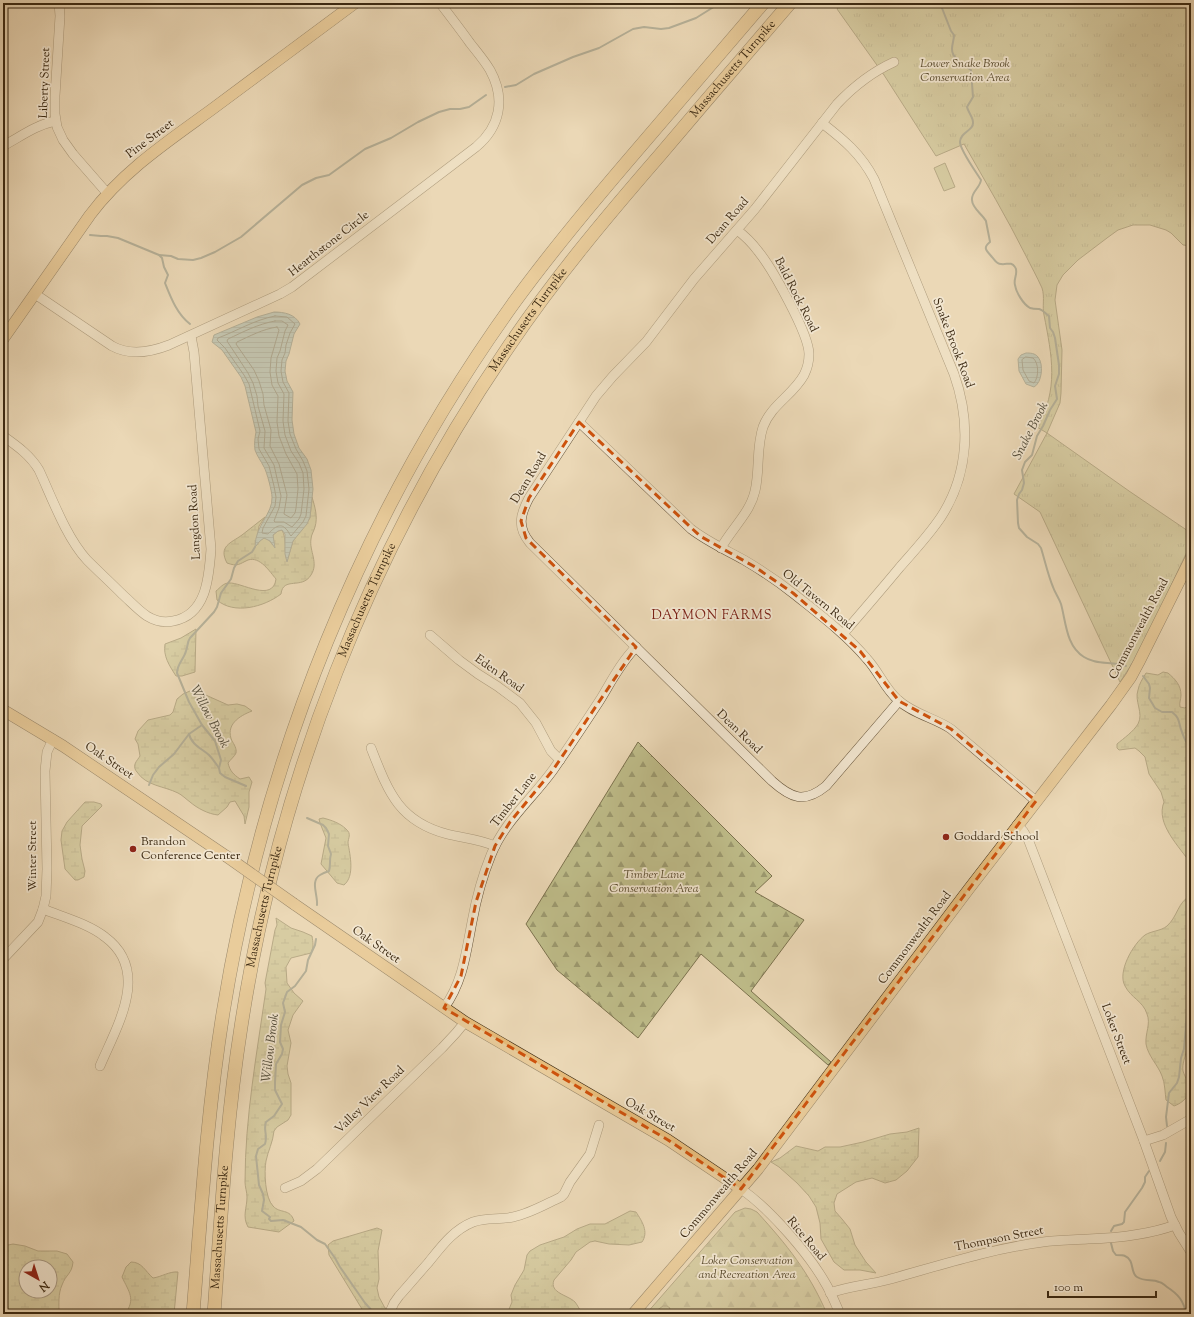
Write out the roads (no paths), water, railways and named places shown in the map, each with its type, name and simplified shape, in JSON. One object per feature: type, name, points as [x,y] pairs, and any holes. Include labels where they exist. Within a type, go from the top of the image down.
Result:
[{"type":"highway","name":"Massachusetts Turnpike","points":[[193,1314],[206,1152],[215,1066],[227,988],[242,909],[258,844],[284,755],[320,655],[341,606],[366,552],[412,463],[453,394],[512,305],[576,222],[763,3]]},
{"type":"highway","name":"Massachusetts Turnpike","points":[[214,1314],[234,1081],[245,1003],[260,924],[280,841],[309,746],[356,622],[386,557],[426,480],[465,412],[510,344],[589,238],[790,3]]},
{"type":"main road","name":"Pine Street","points":[[3,339],[90,215],[126,174],[355,3]]},
{"type":"main road","name":"Commonwealth Road","points":[[633,1314],[767,1157],[1017,825],[1111,705],[1131,677],[1191,558]]},
{"type":"main road","name":"Oak Street","points":[[3,710],[53,740],[226,856],[465,1022],[668,1140],[741,1189]]},
{"type":"street","name":"Liberty Street","points":[[59,3],[60,16],[55,121],[59,133],[67,147],[108,193]]},
{"type":"street","name":"Hearthstone Circle","points":[[35,294],[106,343],[122,351],[137,352],[153,350],[191,336],[292,287],[476,147],[487,136],[495,124],[499,105],[498,92],[494,80],[485,63],[440,3]]},
{"type":"street","name":"Dean Road","points":[[894,62],[868,76],[837,104],[777,182],[694,279],[646,342],[604,387],[529,498],[523,510],[521,527],[530,543],[772,781],[792,796],[803,798],[808,797],[814,795],[826,786],[899,702]]},
{"type":"street","points":[[3,146],[35,128],[48,122],[55,121]]},
{"type":"street","name":"Snake Brook Road","points":[[822,123],[856,151],[874,179],[956,379],[962,403],[965,427],[962,466],[954,491],[946,508],[925,538],[843,634]]},
{"type":"street","name":"Bald Rock Road","points":[[721,548],[730,532],[747,510],[752,498],[756,483],[759,442],[766,419],[780,401],[800,381],[807,368],[809,354],[807,343],[798,321],[771,270],[756,248],[737,230]]},
{"type":"street","name":"Langdon Road","points":[[3,436],[20,448],[33,461],[39,470],[69,535],[87,560],[134,605],[154,620],[162,622],[172,621],[188,616],[195,610],[204,593],[209,574],[211,549],[195,360],[191,336]]},
{"type":"street","name":"Old Tavern Road","points":[[579,422],[683,522],[700,536],[750,564],[785,587],[843,634],[868,659],[890,692],[899,702],[938,721],[955,732],[1036,801]]},
{"type":"street","name":"Eden Road","points":[[430,635],[459,660],[520,703],[536,723],[551,751],[560,760]]},
{"type":"street","name":"Timber Lane","points":[[444,1008],[454,993],[461,976],[477,897],[495,846],[510,822],[560,760],[591,714],[621,665],[636,647]]},
{"type":"street","name":"Winter Street","points":[[3,959],[38,922],[44,909],[47,869],[45,771],[47,752],[53,740]]},
{"type":"street","points":[[371,748],[389,791],[400,806],[412,818],[442,833],[477,840],[495,846]]},
{"type":"street","name":"Loker Street","points":[[1017,825],[1028,839],[1144,1141],[1174,1225],[1191,1252]]},
{"type":"street","points":[[44,909],[105,936],[113,943],[124,961],[129,980],[126,1001],[100,1066]]},
{"type":"street","name":"Valley View Road","points":[[285,1188],[301,1181],[317,1169],[442,1048],[465,1022]]},
{"type":"street","points":[[1144,1141],[1168,1132],[1191,1119]]},
{"type":"street","points":[[389,1314],[394,1303],[444,1243],[459,1230],[474,1222],[489,1218],[506,1218],[522,1215],[561,1197],[590,1154],[599,1125]]},
{"type":"street","name":"Rice Road","points":[[741,1189],[759,1203],[789,1235],[810,1261],[830,1293],[840,1314]]},
{"type":"street","name":"Thompson Street","points":[[830,1293],[845,1288],[880,1282],[940,1264],[1014,1247],[1045,1242],[1118,1237],[1160,1230],[1174,1225]]},
{"type":"water","points":[[274,312],[289,314],[300,324],[294,334],[286,361],[285,371],[287,381],[293,392],[292,420],[294,434],[299,448],[307,459],[311,470],[313,489],[310,517],[307,524],[293,541],[287,562],[285,554],[285,534],[282,530],[273,535],[275,548],[270,541],[264,538],[255,547],[258,532],[272,503],[271,491],[268,477],[255,450],[256,432],[245,386],[241,377],[222,350],[212,342],[214,335],[257,317]]},
{"type":"water","points":[[1026,353],[1037,356],[1041,364],[1039,382],[1034,387],[1026,384],[1019,371],[1018,359],[1021,355]]},
{"type":"waterway","points":[[505,87],[516,85],[534,74],[573,57],[599,48],[633,29],[644,27],[661,29],[669,28],[696,18],[720,3]]},
{"type":"waterway","name":"Snake Brook","points":[[940,3],[954,35],[952,49],[954,56],[971,70],[973,97],[967,107],[972,118],[973,125],[962,136],[960,142],[965,155],[981,180],[972,197],[972,203],[986,221],[990,242],[986,246],[986,250],[996,262],[1010,264],[1015,267],[1015,283],[1018,294],[1027,306],[1039,309],[1049,316],[1050,328],[1055,338],[1059,365],[1059,374],[1055,386],[1057,399],[1037,436],[1032,455],[1025,462],[1022,470],[1024,483],[1017,500],[1019,528],[1027,537],[1038,544],[1041,548],[1051,582],[1061,604],[1070,640],[1074,647],[1084,657],[1094,661],[1126,666]]},
{"type":"waterway","points":[[159,255],[193,260],[215,252],[241,237],[302,185],[316,178],[329,175],[365,149],[391,138],[418,122],[439,112],[469,107],[486,95]]},
{"type":"waterway","name":"Willow Brook","points":[[90,235],[118,238],[159,255],[162,258],[168,275],[165,283],[172,300],[178,311],[190,324]]},
{"type":"waterway","name":"Willow Brook","points":[[246,786],[225,777],[220,773],[219,768],[221,760],[215,741],[202,725],[189,702],[177,673],[190,638],[214,612],[221,593],[231,579],[238,561],[252,552],[255,547]]},
{"type":"waterway","name":"Snake Brook","points":[[1143,676],[1149,684],[1149,698],[1155,708],[1162,712],[1172,712],[1177,717],[1191,751]]},
{"type":"waterway","points":[[149,785],[153,775],[159,767],[174,754],[189,734],[202,725]]},
{"type":"waterway","points":[[189,734],[192,741],[209,755],[219,768]]},
{"type":"waterway","name":"Willow Brook","points":[[307,818],[323,825],[329,834],[328,846],[331,854],[330,869],[329,871],[320,875],[315,881],[317,905]]},
{"type":"waterway","name":"Willow Brook","points":[[316,939],[315,945],[308,960],[306,971],[295,986],[287,992],[283,1003],[285,1012],[281,1025],[280,1042],[283,1049],[282,1054],[276,1064],[275,1082],[275,1090],[282,1104],[274,1116],[266,1122],[265,1144],[258,1149],[256,1156],[259,1185],[264,1200],[262,1211],[270,1217],[269,1219],[271,1221],[283,1220],[301,1227],[317,1240],[325,1244],[365,1303],[375,1314]]},
{"type":"waterway","name":"Snake Brook","points":[[1167,1126],[1166,1117],[1169,1093],[1177,1083],[1184,1049],[1191,982]]},
{"type":"waterway","name":"Snake Brook","points":[[1160,1161],[1165,1152],[1166,1143]]},
{"type":"waterway","name":"Snake Brook","points":[[1111,1231],[1114,1226],[1124,1222],[1125,1212],[1142,1188],[1145,1182],[1145,1177],[1149,1171]]},
{"type":"waterway","name":"Snake Brook","points":[[1111,1243],[1113,1251],[1116,1255],[1124,1256],[1130,1260],[1134,1273],[1137,1277],[1161,1282],[1174,1292],[1180,1298],[1186,1314]]},
{"type":"place","name":"Goddard School","points":[[946,837]]},
{"type":"place","name":"Brandon Conference Center","points":[[133,849]]},
{"type":"district","name":"DAYMON FARMS","points":[[712,616]]},
{"type":"park label","name":"Lower Snake Brook Conservation Area","points":[[965,71]]},
{"type":"park label","name":"Timber Lane Conservation Area","points":[[654,882]]},
{"type":"park label","name":"Loker Conservation and Recreation Area","points":[[747,1268]]}]
